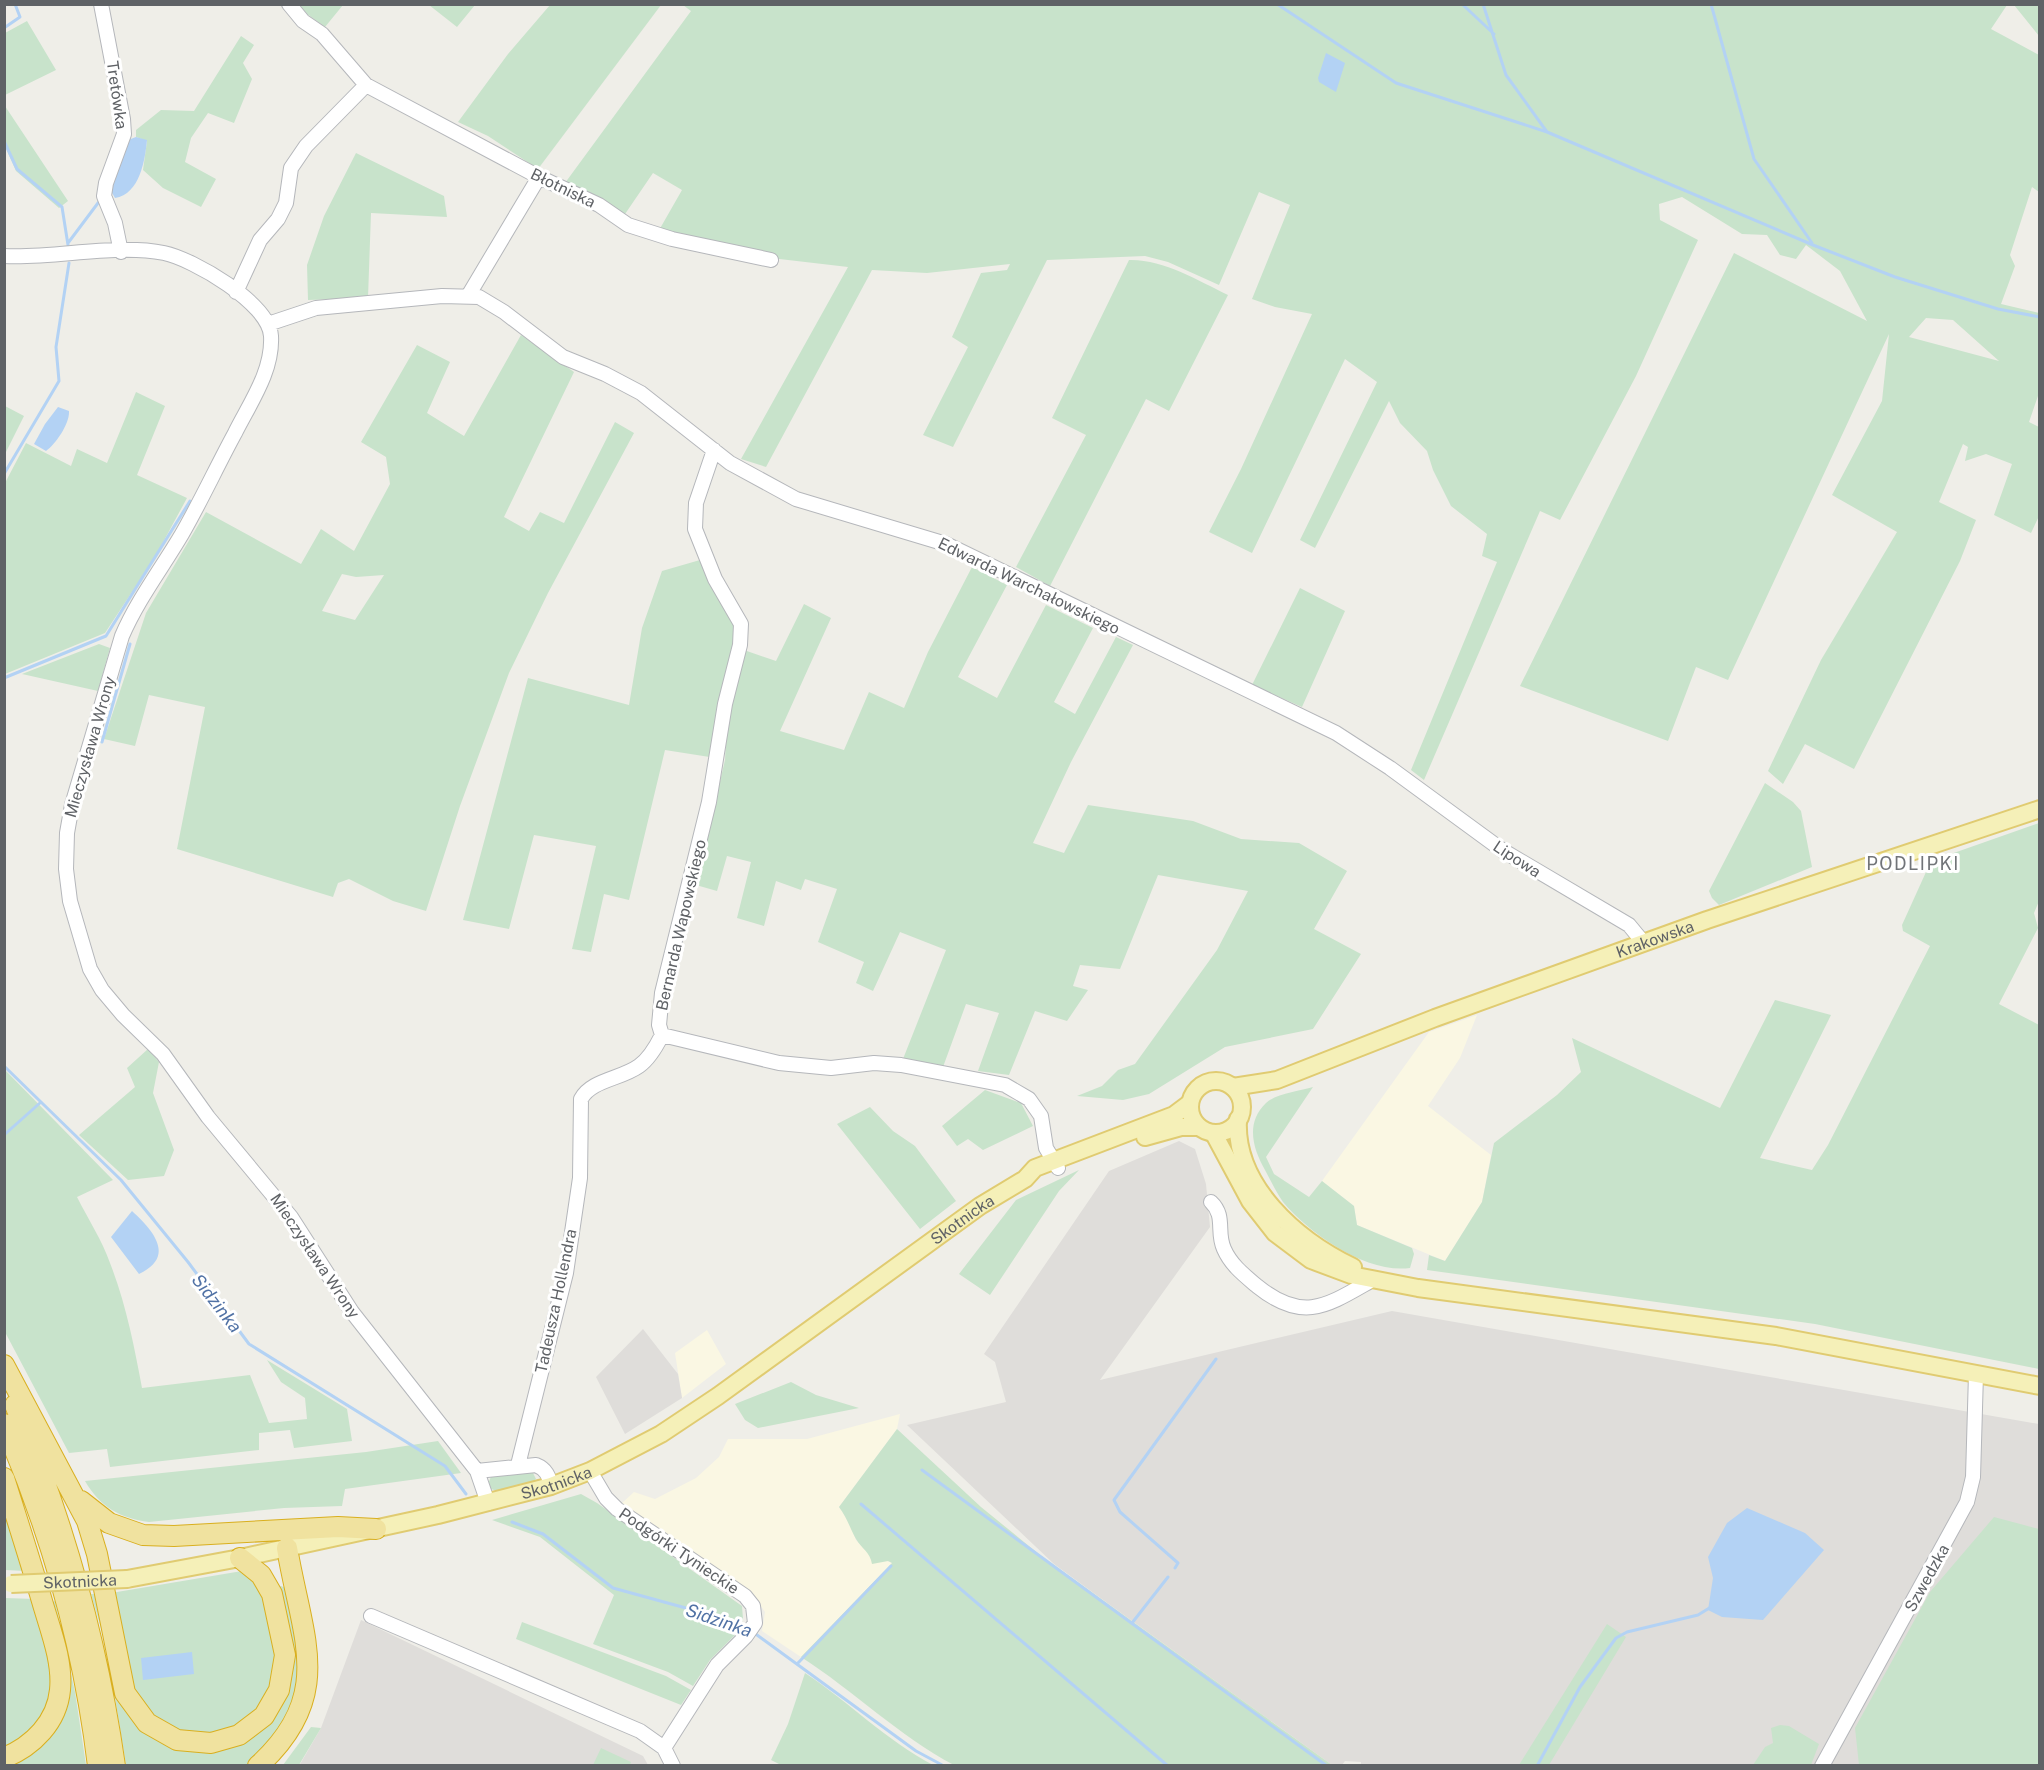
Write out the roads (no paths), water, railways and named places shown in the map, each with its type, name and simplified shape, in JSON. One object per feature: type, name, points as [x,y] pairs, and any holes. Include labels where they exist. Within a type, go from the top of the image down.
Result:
[{"type":"highway","points":[[4,1365],[87,1521],[98,1554],[125,1693],[147,1723],[177,1740],[211,1743],[239,1735],[264,1716],[279,1690],[285,1655],[272,1594],[261,1575],[240,1558]]},
{"type":"highway","points":[[4,1382],[50,1493],[74,1568],[95,1649],[115,1766]]},
{"type":"highway","points":[[4,1424],[43,1526],[69,1613],[88,1702],[98,1766]]},
{"type":"highway","points":[[4,1478],[52,1634],[60,1680],[57,1704],[46,1727],[29,1744],[4,1758]]},
{"type":"highway","points":[[73,1492],[109,1523],[143,1535],[174,1536],[338,1527],[376,1529]]},
{"type":"highway","points":[[258,1766],[283,1741],[293,1726],[307,1690],[307,1655],[287,1548]]},
{"type":"main road","name":"Krakowska","points":[[1233,1087],[1277,1080],[1643,942],[2040,809]]},
{"type":"main road","name":"Krakowska","points":[[1239,1114],[1277,1080]]},
{"type":"main road","points":[[1114,1142],[1174,1115],[1190,1103],[1197,1089],[1209,1081],[1223,1081],[1233,1087],[1240,1097],[1239,1145],[1250,1173],[1270,1206],[1287,1223],[1318,1247],[1377,1280]]},
{"type":"main road","points":[[1190,1103],[1197,1127]]},
{"type":"main road","points":[[1114,1142],[1181,1127],[1197,1127],[1214,1134],[1226,1132],[1239,1114]]},
{"type":"main road","points":[[1214,1134],[1250,1201],[1275,1233],[1311,1260],[1342,1272],[1418,1288],[1776,1336],[2040,1386]]},
{"type":"main road","name":"Skotnicka","points":[[8,1584],[127,1579],[240,1558],[488,1503],[551,1486],[590,1472],[675,1425],[980,1206],[1025,1179],[1041,1176],[1055,1164],[1114,1142]]},
{"type":"street","name":"Tretówka","points":[[101,4],[123,119],[124,134],[104,190],[121,252]]},
{"type":"street","name":"Błotniska","points":[[289,4],[303,21],[322,34],[366,85],[539,177],[599,205],[628,225],[771,260]]},
{"type":"street","points":[[236,292],[260,240],[278,219],[286,203],[291,168],[306,146],[366,85]]},
{"type":"street","points":[[468,296],[539,177]]},
{"type":"street","points":[[4,256],[149,251],[176,256],[199,267],[236,292],[257,308],[268,324]]},
{"type":"street","name":"Edwarda Warchałowskiego","points":[[268,324],[316,308],[479,297],[504,312],[563,357],[605,374],[641,393],[744,471],[796,499],[946,544],[1119,630],[1301,715],[1336,733],[1394,770]]},
{"type":"street","name":"Mieczysława Wrony","points":[[268,324],[271,347],[262,381],[182,534],[133,611],[122,636],[72,805],[66,869],[70,901],[90,969],[102,990],[163,1054],[208,1117],[291,1217],[352,1312],[477,1471],[488,1503]]},
{"type":"street","name":"Bernarda Wapowskiego","points":[[714,450],[696,503],[695,529],[715,579],[741,624],[740,645],[724,704],[710,802],[662,993],[658,1025],[662,1035],[779,1063],[831,1068],[874,1063],[901,1065],[1005,1085],[1029,1099],[1041,1116],[1046,1148],[1055,1164]]},
{"type":"street","name":"Lipowa","points":[[1394,770],[1502,850],[1629,925],[1643,942]]},
{"type":"street","name":"Tadeusza Hollendra","points":[[518,1465],[566,1273],[580,1178],[581,1099],[586,1090],[641,1065],[656,1048],[662,1035]]},
{"type":"street","points":[[1211,1202],[1218,1208],[1222,1219],[1222,1246],[1230,1262],[1276,1300],[1297,1308],[1318,1308],[1377,1280]]},
{"type":"street","points":[[1342,1272],[1346,1284],[1342,1298]]},
{"type":"street","name":"Szwedzka","points":[[1822,1766],[1967,1502],[1973,1477],[1976,1374]]},
{"type":"street","points":[[477,1471],[528,1464],[543,1468],[551,1486]]},
{"type":"street","name":"Podgórki Tynieckie","points":[[590,1472],[606,1498],[617,1509],[746,1596],[753,1606],[755,1623],[746,1636],[717,1665],[664,1748]]},
{"type":"street","points":[[371,1616],[640,1731],[664,1748],[673,1766]]},
{"type":"water","points":[[1326,53],[1345,63],[1336,92],[1319,82],[1318,78]]},
{"type":"water","points":[[136,137],[147,140],[140,175],[130,190],[115,198],[111,191],[128,140]]},
{"type":"water","points":[[58,407],[69,411],[69,416],[58,438],[46,451],[34,444]]},
{"type":"water","points":[[132,1211],[154,1236],[159,1252],[150,1267],[139,1274],[111,1237]]},
{"type":"water","points":[[1747,1508],[1805,1533],[1824,1550],[1763,1620],[1722,1617],[1708,1610],[1713,1578],[1708,1557],[1727,1523]]},
{"type":"water","points":[[192,1652],[194,1674],[143,1680],[141,1658]]},
{"type":"waterway","points":[[4,28],[20,17],[15,4]]},
{"type":"waterway","points":[[1277,4],[1396,83],[1547,132],[1813,245],[1895,277],[1998,309],[2040,317]]},
{"type":"waterway","points":[[1462,4],[1494,34]]},
{"type":"waterway","points":[[1483,4],[1506,75],[1547,132]]},
{"type":"waterway","points":[[1711,4],[1754,159],[1812,243]]},
{"type":"waterway","points":[[4,141],[17,169],[62,207],[68,245]]},
{"type":"waterway","points":[[68,243],[101,199]]},
{"type":"waterway","points":[[4,474],[59,381],[56,347],[69,263]]},
{"type":"waterway","points":[[4,678],[106,636],[190,501]]},
{"type":"waterway","points":[[102,742],[130,644]]},
{"type":"waterway","name":"Sidzinka","points":[[4,1066],[121,1180],[188,1262],[249,1344],[445,1466],[466,1494]]},
{"type":"waterway","points":[[4,1135],[41,1102]]},
{"type":"waterway","points":[[1175,1568],[1178,1563],[1120,1512],[1114,1500],[1216,1359]]},
{"type":"waterway","points":[[922,1470],[1327,1766]]},
{"type":"waterway","points":[[861,1504],[1168,1766]]},
{"type":"waterway","name":"Sidzinka","points":[[512,1522],[543,1534],[613,1588],[704,1613],[747,1629]]},
{"type":"waterway","points":[[798,1663],[891,1566]]},
{"type":"waterway","points":[[1132,1623],[1168,1577]]},
{"type":"waterway","points":[[1537,1766],[1580,1687],[1616,1638],[1627,1632],[1698,1615],[1711,1607]]},
{"type":"waterway","name":"Sidzinka","points":[[753,1632],[916,1751],[944,1766]]},
{"type":"district","name":"PODLIPKI","points":[[1913,863]]}]
